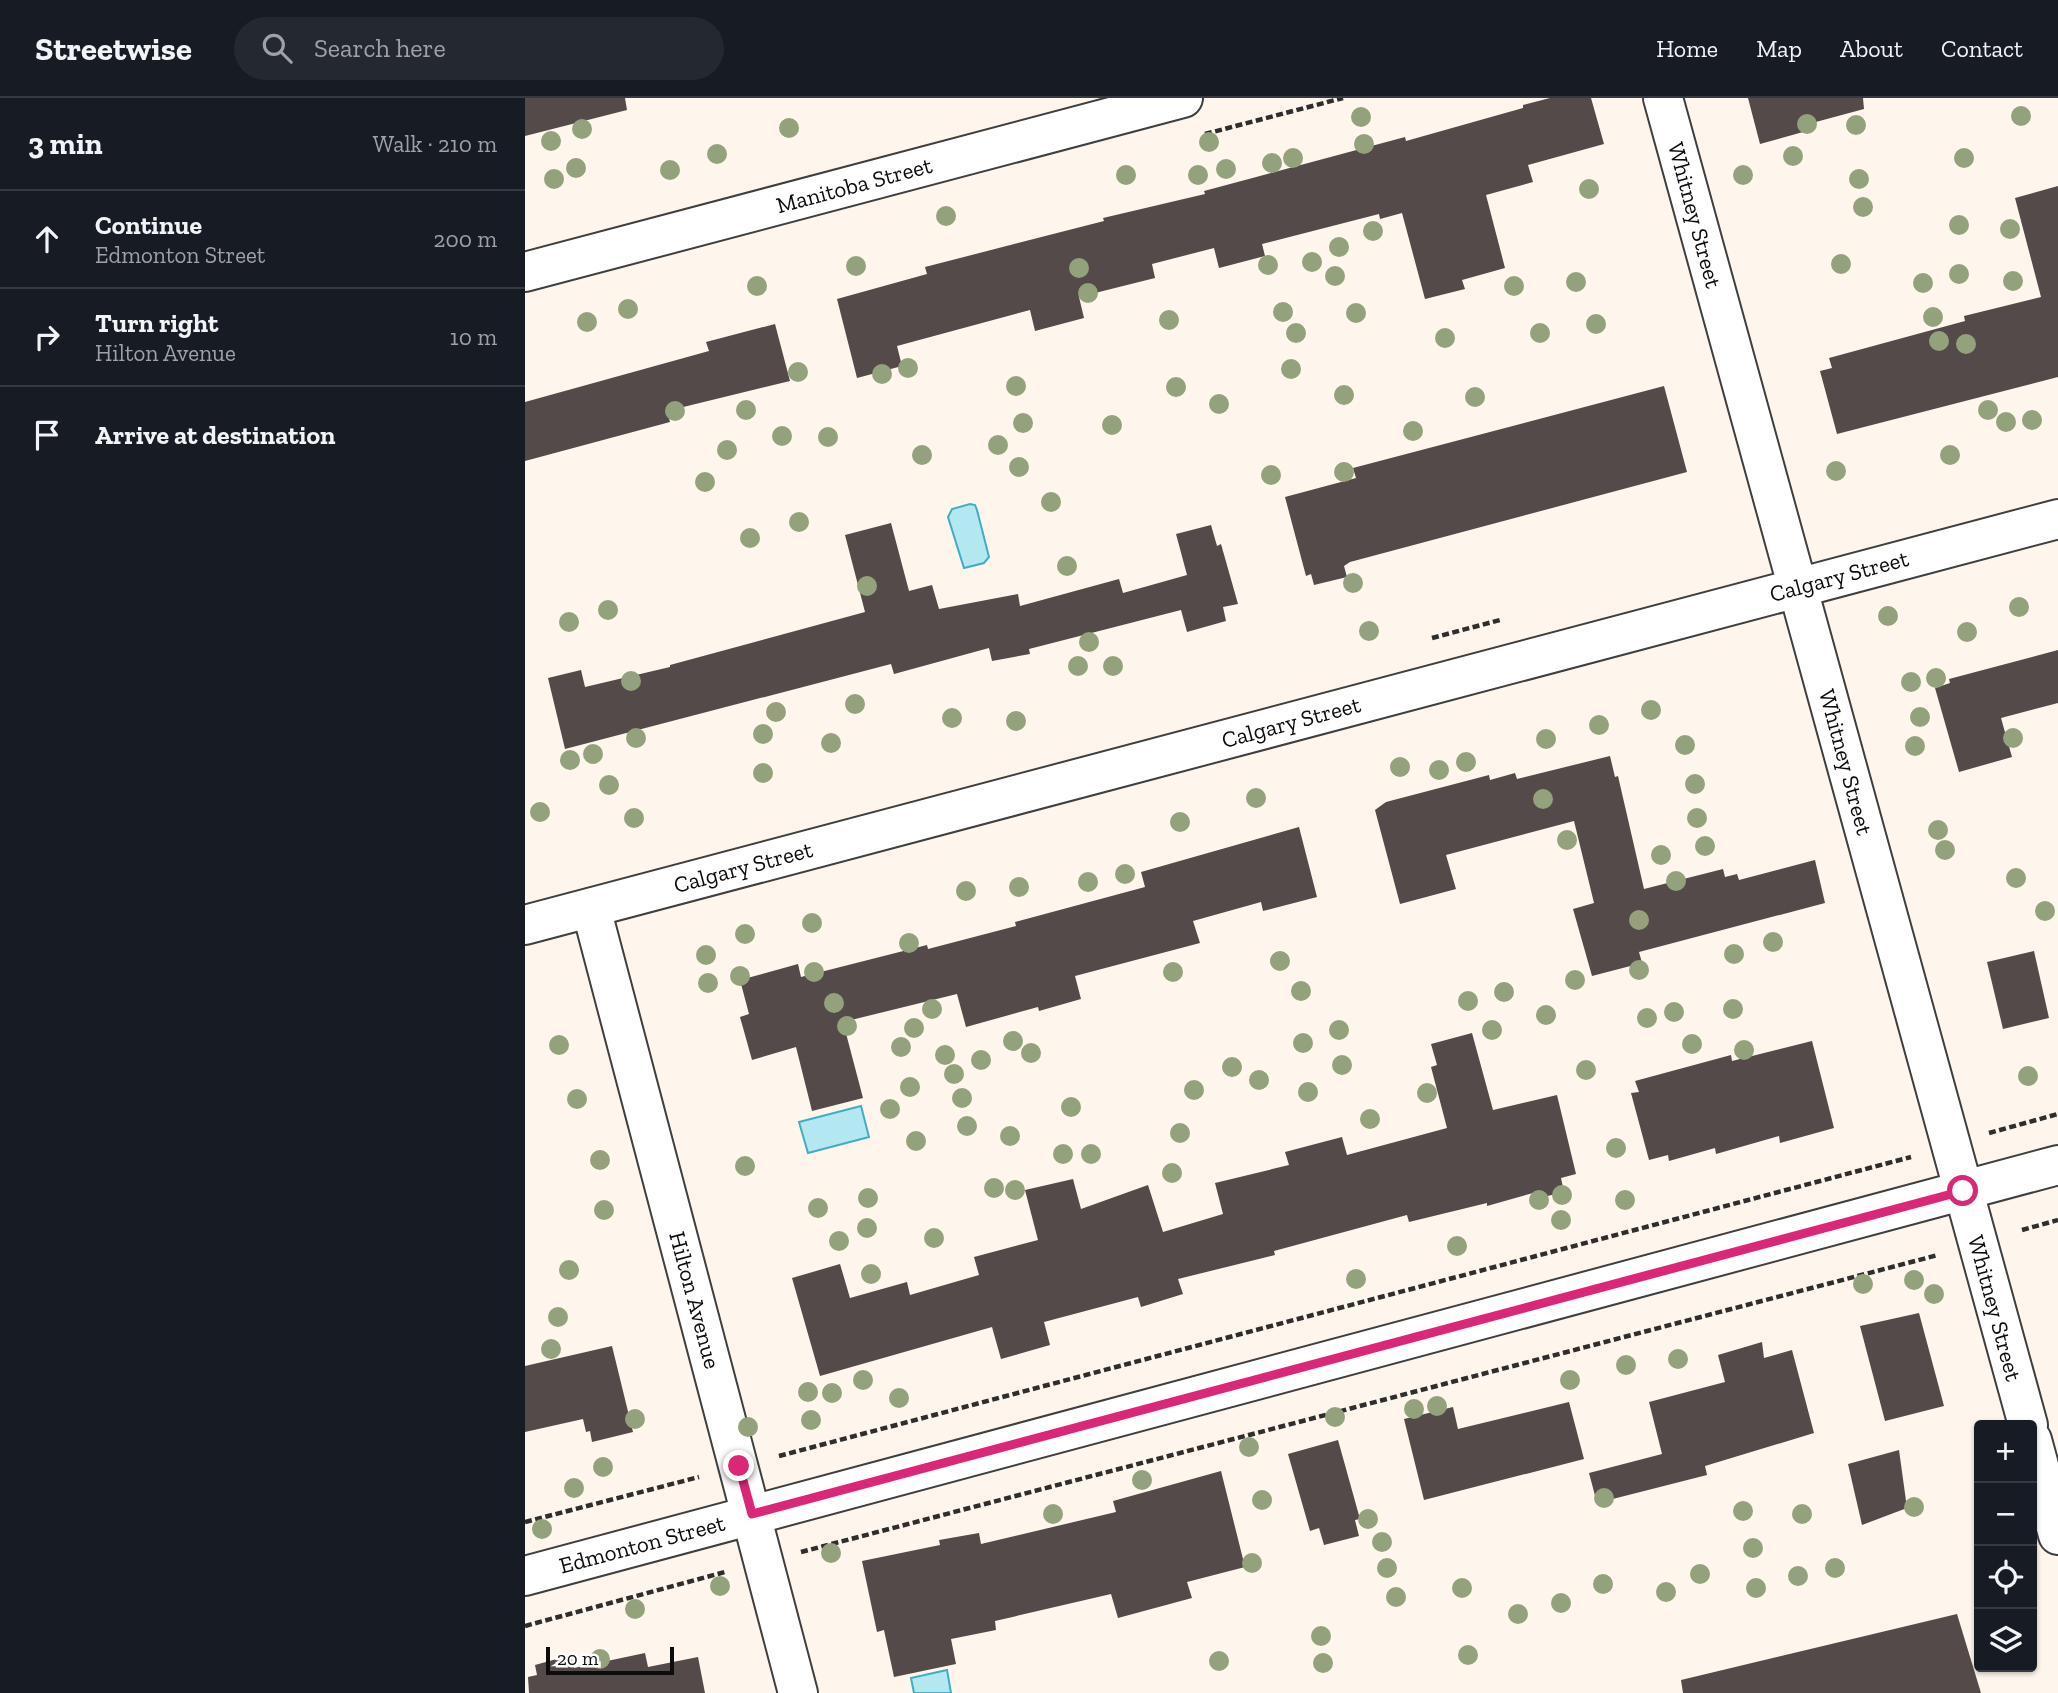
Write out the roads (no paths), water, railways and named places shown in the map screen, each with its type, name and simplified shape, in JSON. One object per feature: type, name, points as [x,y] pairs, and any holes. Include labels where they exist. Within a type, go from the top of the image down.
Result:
[{"type":"street","name":"Manitoba Street","points":[[525,272],[1182,98]]},
{"type":"street","name":"Whitney Street","points":[[1663,98],[2027,1420]]},
{"type":"street","name":"Calgary Street","points":[[525,925],[2058,519]]},
{"type":"street","name":"Hilton Avenue","points":[[591,908],[798,1693]]},
{"type":"street","name":"Edmonton Street","points":[[525,1576],[2058,1165]]},
{"type":"street","points":[[2037,1458],[2058,1535]]},
{"type":"water","points":[[975,505],[977,510],[989,557],[984,563],[964,568],[948,517],[952,509]]},
{"type":"water","points":[[861,1106],[869,1137],[808,1153],[799,1122]]},
{"type":"water","points":[[947,1670],[951,1693],[914,1693],[911,1678]]}]
